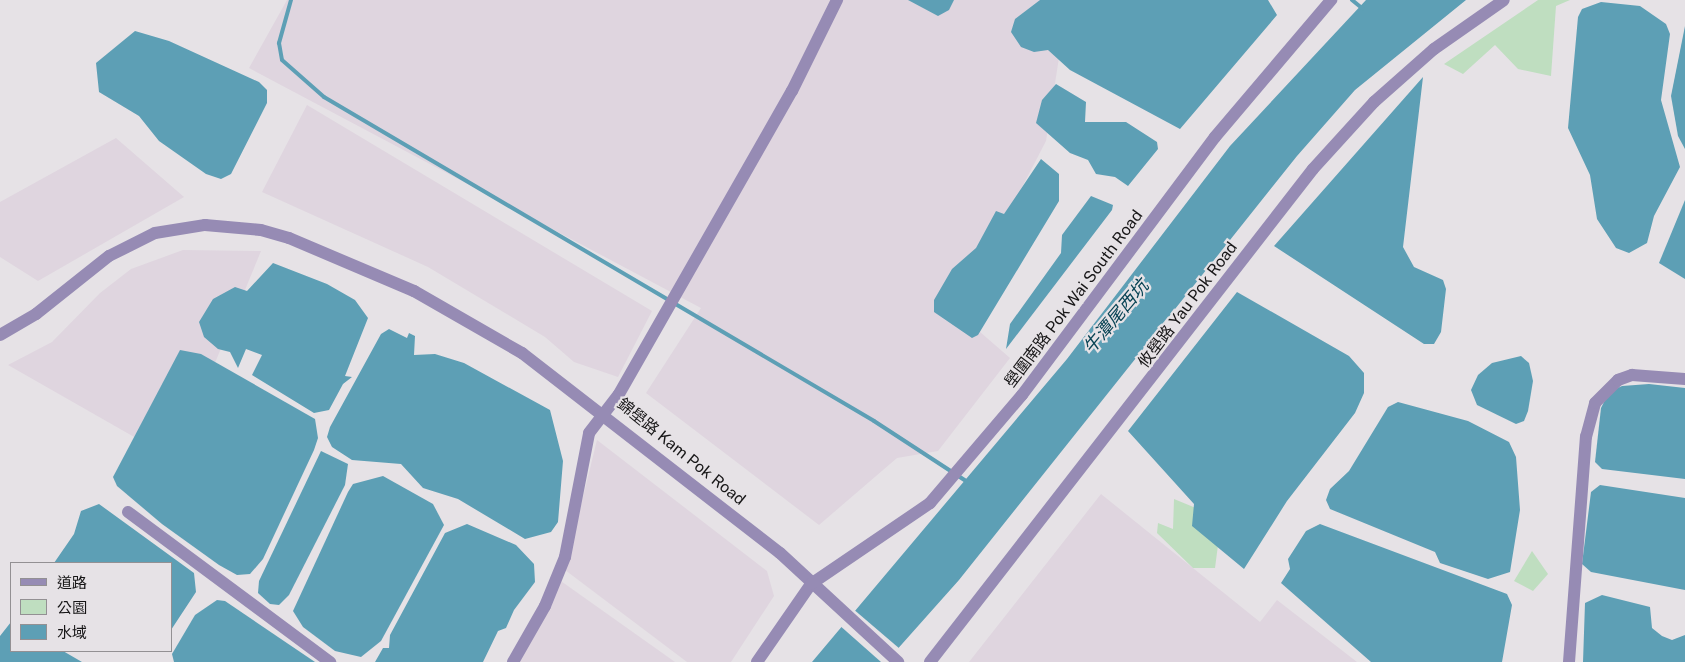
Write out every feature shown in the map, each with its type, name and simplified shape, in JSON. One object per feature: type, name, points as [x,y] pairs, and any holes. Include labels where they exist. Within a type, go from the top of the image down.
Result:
[{"type":"street","name":"錦壆路 Kam Pok Road","points":[[837,0],[792,92],[618,394],[602,413],[780,553],[828,601],[898,662]]},
{"type":"street","name":"攸壆路 Yau Pok Road","points":[[930,662],[1313,169],[1389,89],[1434,49],[1504,0]]},
{"type":"street","name":"壆圍南路 Pok Wai South Road","points":[[811,584],[917,516],[1022,395],[1215,137],[1326,2]]},
{"type":"street","points":[[0,335],[36,314],[109,256],[155,233],[205,225],[261,230],[346,259],[420,294],[522,353],[602,413],[586,442],[565,557],[545,606],[513,662]]},
{"type":"street","points":[[1569,662],[1586,437],[1595,403],[1618,380],[1632,375],[1685,379]]},
{"type":"street","points":[[128,512],[330,662]]},
{"type":"street","points":[[757,662],[811,584]]},
{"type":"shaded area","points":[[287,0],[1068,0],[1046,141],[957,312],[1010,358],[938,451],[897,458],[819,525],[646,393],[701,308],[249,68]]},
{"type":"shaded area","points":[[307,105],[652,311],[618,377],[574,362],[545,337],[428,267],[262,192]]},
{"type":"shaded area","points":[[116,138],[184,197],[38,281],[0,257],[0,202]]},
{"type":"shaded area","points":[[183,250],[261,251],[196,409],[164,454],[8,365],[52,342],[100,293],[131,269]]},
{"type":"shaded area","points":[[597,440],[767,571],[774,596],[731,662],[687,662],[565,570]]},
{"type":"shaded area","points":[[1101,494],[1260,622],[1277,600],[1357,662],[969,662]]},
{"type":"shaded area","points":[[558,579],[675,662],[510,662]]},
{"type":"green space","points":[[1538,0],[1570,0],[1556,6],[1551,76],[1518,69],[1495,45],[1463,74],[1444,64]]},
{"type":"green space","points":[[1174,499],[1208,513],[1220,530],[1215,568],[1193,568],[1157,533],[1158,523],[1173,529]]},
{"type":"green space","points":[[1532,551],[1548,574],[1533,591],[1514,581]]},
{"type":"water","points":[[908,0],[954,0],[949,10],[938,16]]},
{"type":"water","points":[[1040,0],[1268,0],[1277,15],[1180,129],[1070,70],[1048,50],[1034,52],[1021,47],[1011,32],[1015,19]]},
{"type":"water","name":"牛潭尾西坑","points":[[1366,0],[1466,0],[1355,90],[1297,156],[959,580],[886,662],[812,662],[1067,359],[1230,146]]},
{"type":"water","points":[[1601,2],[1640,6],[1666,24],[1670,34],[1661,100],[1680,167],[1654,216],[1647,243],[1629,253],[1616,248],[1597,219],[1590,175],[1568,128],[1578,17],[1582,9]]},
{"type":"water","points":[[1685,26],[1685,149],[1678,136],[1671,96]]},
{"type":"water","points":[[135,31],[169,41],[259,82],[267,90],[267,103],[231,174],[221,179],[206,174],[159,141],[139,116],[99,92],[96,63]]},
{"type":"water","points":[[1423,77],[1403,247],[1414,267],[1443,280],[1446,289],[1441,332],[1434,344],[1424,344],[1274,246]]},
{"type":"water","points":[[1056,84],[1086,102],[1085,122],[1126,122],[1157,142],[1158,149],[1128,186],[1115,177],[1096,174],[1088,160],[1070,153],[1036,123],[1042,100]]},
{"type":"water","points":[[1041,159],[1059,174],[1059,201],[978,335],[972,338],[934,312],[934,300],[952,269],[976,248],[996,211],[1004,214]]},
{"type":"water","points":[[1091,196],[1113,205],[1112,210],[1006,349],[1010,324],[1061,253],[1062,235]]},
{"type":"water","points":[[1685,200],[1685,279],[1659,263]]},
{"type":"water","points":[[273,263],[327,284],[355,300],[368,318],[345,376],[352,377],[343,384],[329,410],[314,413],[252,375],[262,355],[246,349],[238,368],[230,352],[218,349],[204,337],[199,322],[213,299],[235,287],[247,291]]},
{"type":"water","points":[[1237,292],[1349,356],[1364,373],[1364,393],[1355,413],[1287,501],[1244,569],[1192,526],[1194,504],[1128,431]]},
{"type":"water","points":[[389,329],[407,338],[409,333],[415,336],[414,355],[435,354],[464,363],[550,410],[563,461],[558,522],[551,532],[525,539],[458,499],[423,488],[401,464],[352,460],[332,447],[327,437],[330,427],[381,334]]},
{"type":"water","points":[[180,350],[201,354],[315,419],[318,438],[314,450],[263,559],[250,574],[237,575],[219,565],[162,524],[117,486],[113,477]]},
{"type":"water","points":[[1521,356],[1529,363],[1533,381],[1528,411],[1524,421],[1516,424],[1477,405],[1471,390],[1478,375],[1492,363]]},
{"type":"water","points":[[1649,384],[1685,388],[1685,479],[1602,469],[1595,462],[1601,408],[1609,392],[1622,386]]},
{"type":"water","points":[[1398,402],[1468,421],[1509,442],[1516,457],[1520,510],[1510,572],[1488,579],[1440,563],[1435,552],[1330,509],[1326,500],[1330,489],[1349,471],[1388,407]]},
{"type":"water","points":[[321,451],[348,464],[345,485],[289,595],[279,605],[270,604],[258,593],[259,581]]},
{"type":"water","points":[[383,476],[433,504],[444,525],[381,641],[361,657],[335,651],[303,627],[293,611],[353,484]]},
{"type":"water","points":[[1600,485],[1685,498],[1685,590],[1591,572],[1582,564],[1591,492]]},
{"type":"water","points":[[99,504],[194,573],[196,592],[172,628],[172,562],[55,562],[74,534],[81,511]]},
{"type":"water","points":[[467,524],[516,545],[534,564],[535,582],[514,610],[506,628],[498,631],[483,662],[375,662],[383,648],[389,648],[390,635],[445,533]]},
{"type":"water","points":[[1320,524],[1507,594],[1512,605],[1502,662],[1371,662],[1281,583],[1290,569],[1288,559],[1306,531]]},
{"type":"water","points":[[1602,595],[1650,607],[1652,628],[1662,636],[1672,640],[1685,635],[1685,662],[1583,662],[1585,603]]},
{"type":"water","points":[[217,600],[225,601],[315,662],[174,662],[172,654],[195,615]]},
{"type":"water","points":[[10,623],[10,652],[65,652],[82,662],[0,662],[0,636]]},
{"type":"pier","points":[[852,608],[900,649],[889,662],[881,662],[838,624]]},
{"type":"waterway","points":[[291,0],[279,43],[282,60],[324,97],[874,421],[969,483]]},
{"type":"waterway","points":[[1352,0],[1362,8]]}]
